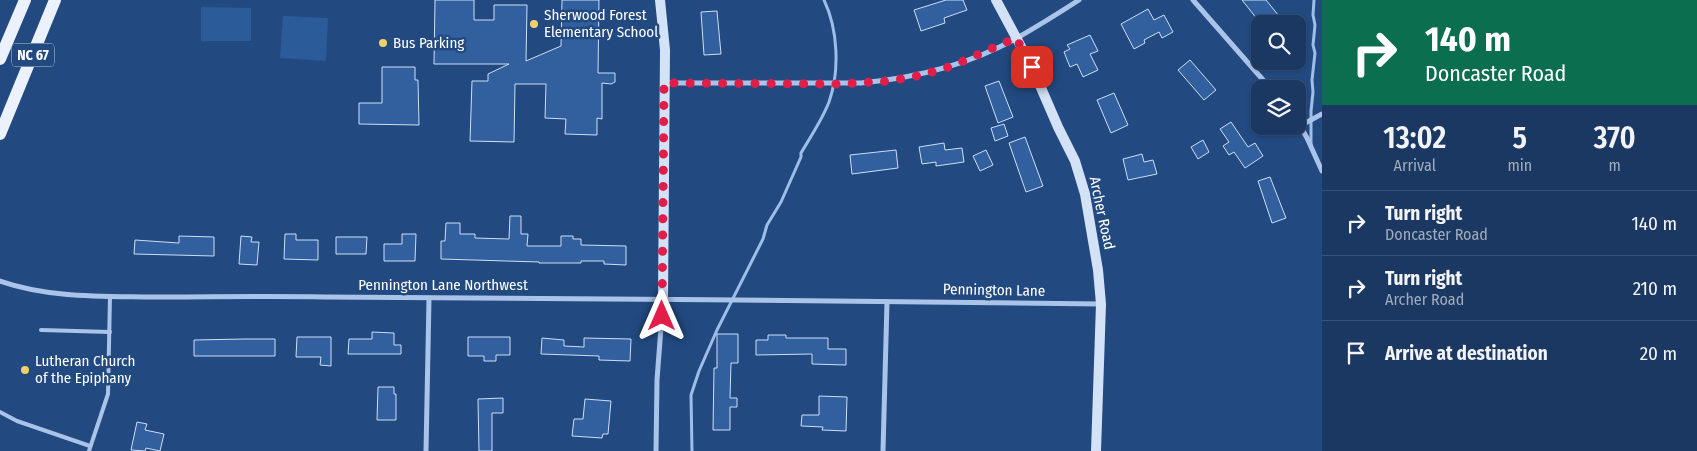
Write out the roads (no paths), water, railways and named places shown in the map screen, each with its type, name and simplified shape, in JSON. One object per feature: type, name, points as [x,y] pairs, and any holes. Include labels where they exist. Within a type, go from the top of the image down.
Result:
[{"type":"main road","name":"NC 67","points":[[0,59],[25,0]]},
{"type":"main road","name":"NC 67","points":[[0,134],[55,0]]},
{"type":"street","points":[[656,451],[657,380],[663,300],[664,41],[660,0]]},
{"type":"street","name":"Archer Road","points":[[996,0],[1032,67],[1075,161],[1093,233],[1101,304],[1096,451]]},
{"type":"street","points":[[664,83],[839,84],[890,81],[922,75],[952,66],[1016,38],[1079,0]]},
{"type":"street","points":[[1193,0],[1263,80]]},
{"type":"street","points":[[1306,121],[1322,114]]},
{"type":"street","points":[[1304,135],[1322,171]]},
{"type":"street","name":"Pennington Lane Northwest","points":[[0,281],[48,293],[110,296],[887,302]]},
{"type":"street","points":[[426,451],[429,299]]},
{"type":"street","points":[[883,451],[887,302]]},
{"type":"street","name":"Pennington Lane","points":[[887,302],[1101,304]]},
{"type":"lane","points":[[0,412],[17,421],[89,449],[108,394],[110,296]]},
{"type":"lane","points":[[41,330],[110,332]]},
{"type":"waterway","points":[[692,451],[691,395],[699,371],[717,330],[763,239],[767,225],[781,202],[801,157],[801,153],[820,122],[833,90],[836,64],[835,37],[829,11],[824,0]]},
{"type":"waterway","points":[[1311,145],[1312,80],[1315,53],[1313,45],[1315,25],[1313,15],[1314,0]]},
{"type":"place","name":"Sherwood Forest Elementary School","points":[[534,24]]},
{"type":"place","name":"Bus Parking","points":[[383,43]]},
{"type":"place","name":"Lutheran Church of the Epiphany","points":[[25,370]]}]
